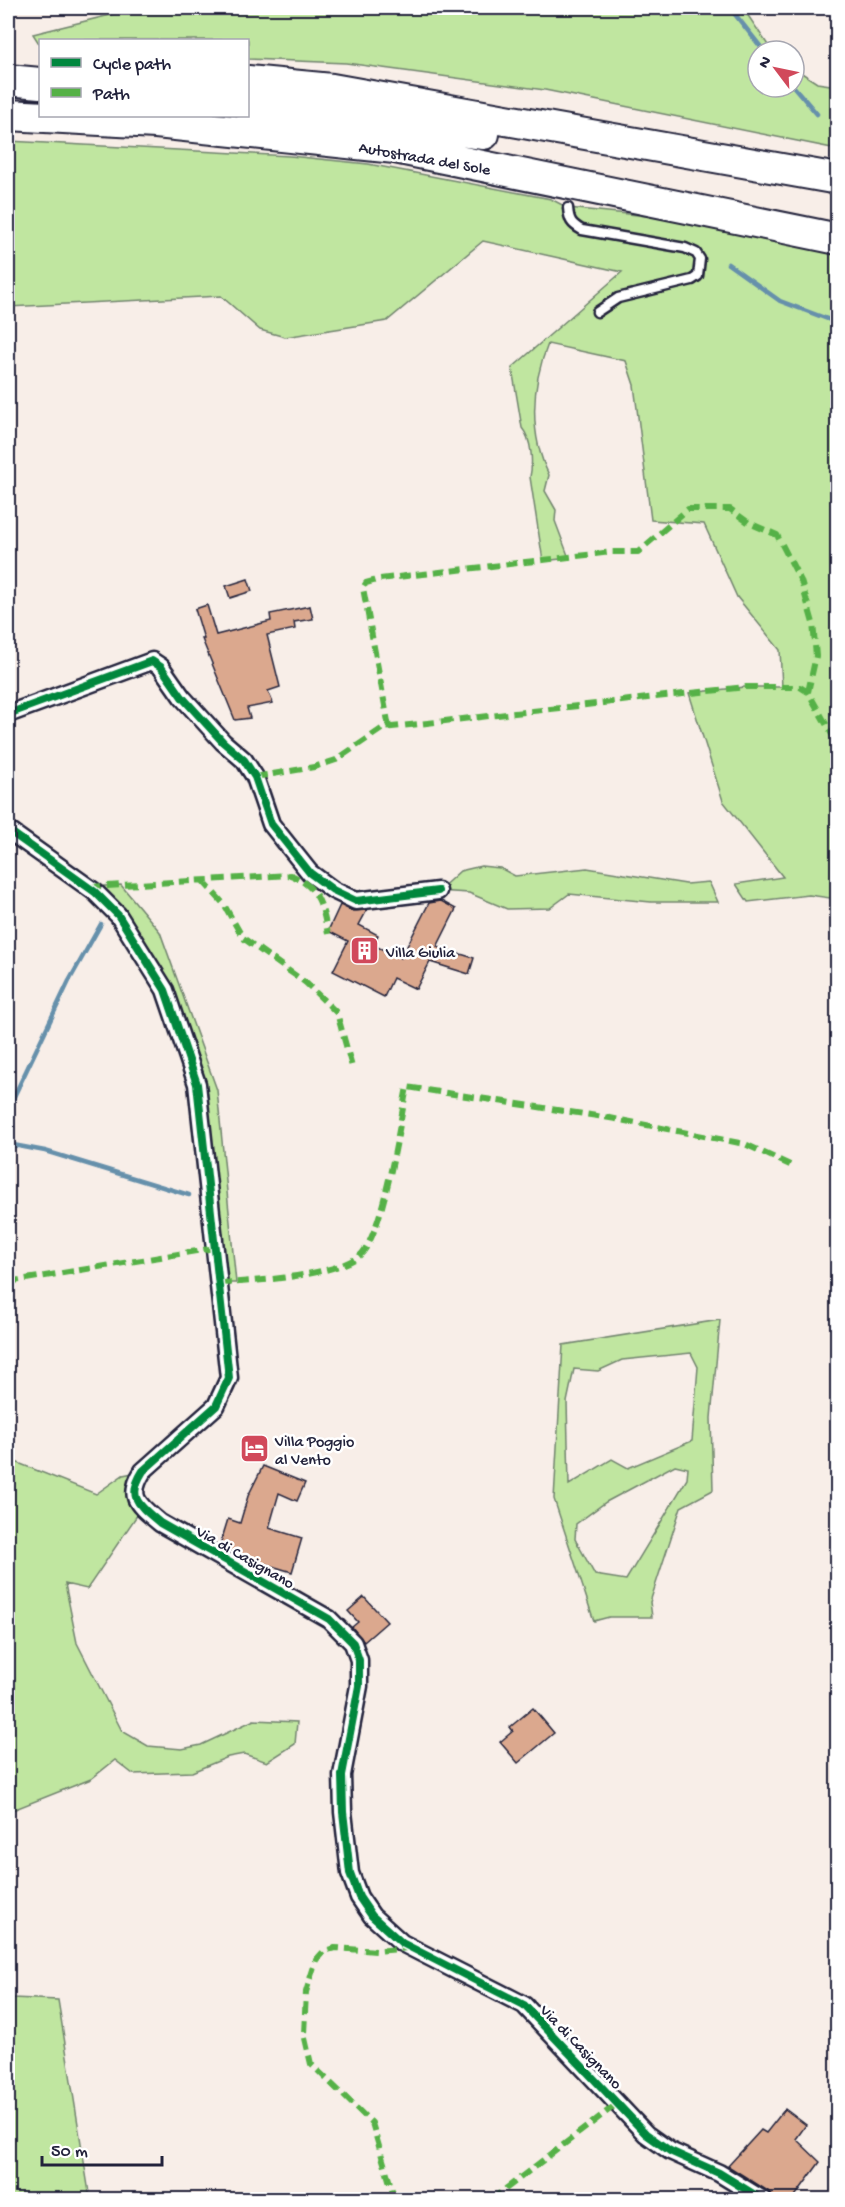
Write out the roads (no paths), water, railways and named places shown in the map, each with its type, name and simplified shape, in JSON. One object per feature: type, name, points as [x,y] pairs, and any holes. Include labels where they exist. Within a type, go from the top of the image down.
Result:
[{"type":"highway","points":[[8,79],[39,78]]},
{"type":"highway","points":[[8,79],[39,83]]},
{"type":"highway","points":[[249,81],[332,89],[837,179]]},
{"type":"highway","name":"Autostrada del Sole","points":[[249,104],[524,140],[837,200]]},
{"type":"highway","name":"Autostrada del Sole","points":[[8,116],[156,123],[395,148],[837,239]]},
{"type":"street","points":[[8,714],[152,661],[161,667],[182,697],[216,735],[244,760],[255,777],[271,824],[310,873],[333,890],[356,901],[438,891]]},
{"type":"street","name":"Via di Casignano","points":[[8,830],[95,892],[118,915],[142,949],[165,990],[197,1084],[229,1378],[216,1406],[143,1471],[135,1484],[135,1498],[142,1508],[160,1523],[328,1619],[353,1643],[359,1660],[359,1686],[342,1775],[343,1812],[350,1874],[359,1897],[372,1916],[402,1943],[524,2005],[646,2134],[670,2151],[719,2173],[763,2199]]},
{"type":"lane","points":[[568,208],[569,219],[573,225],[582,230],[685,248],[700,259],[698,276],[692,280],[618,298],[597,312]]},
{"type":"waterway","points":[[730,8],[755,39]]},
{"type":"waterway","points":[[804,99],[817,114]]},
{"type":"waterway","points":[[728,264],[780,301],[838,323]]},
{"type":"waterway","points":[[8,1109],[69,981],[101,924]]},
{"type":"waterway","points":[[8,1144],[45,1151],[189,1195]]},
{"type":"place","name":"Villa Giulia","points":[[365,951]]},
{"type":"place","name":"Villa Poggio al Vento","points":[[254,1449]]}]
